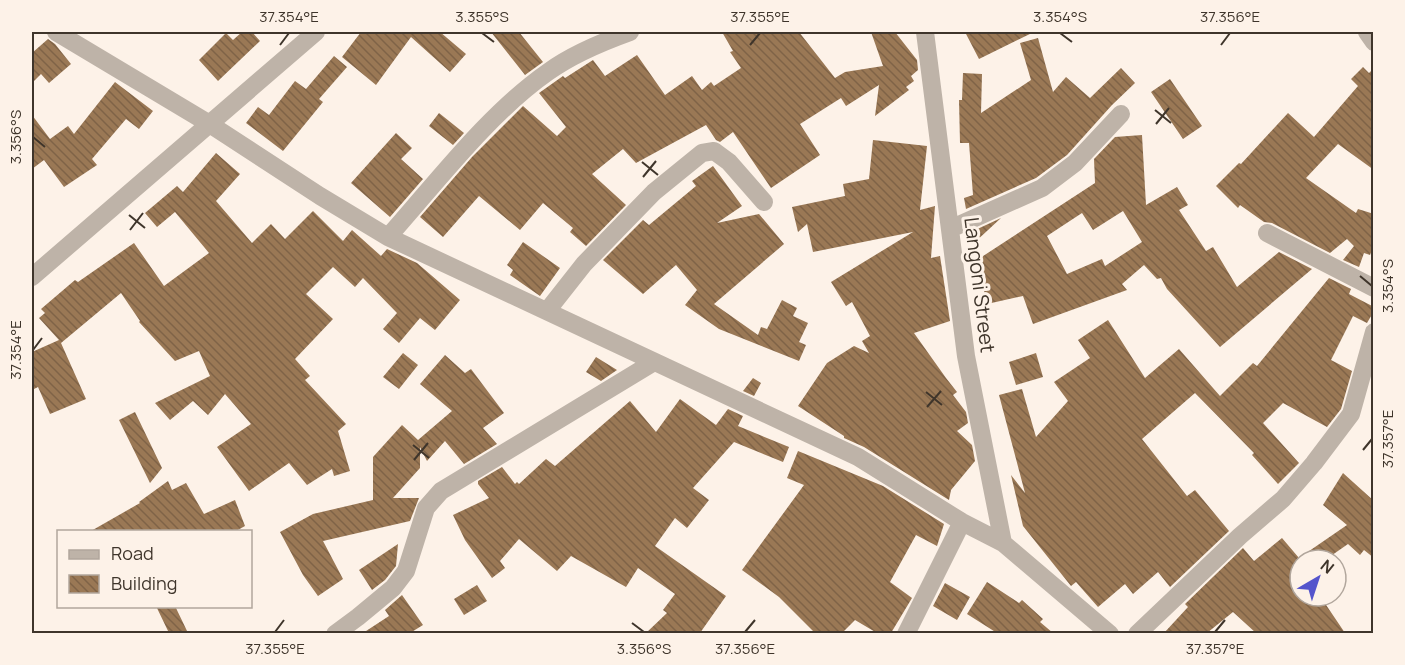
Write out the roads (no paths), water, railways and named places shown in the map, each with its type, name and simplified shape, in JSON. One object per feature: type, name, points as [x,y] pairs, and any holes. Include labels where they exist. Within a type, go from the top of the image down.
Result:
[{"type":"street","points":[[56,32],[208,123],[388,237],[858,458],[962,522],[1003,543],[1110,633]]},
{"type":"street","points":[[32,277],[316,32]]},
{"type":"street","points":[[388,237],[492,120],[525,88],[550,70],[630,32]]},
{"type":"street","name":"Langoni Street","points":[[925,32],[966,356],[1003,543]]},
{"type":"street","points":[[1366,32],[1374,42]]},
{"type":"street","points":[[950,229],[1042,188],[1075,163],[1121,114]]},
{"type":"street","points":[[547,311],[584,264],[654,192],[702,153],[714,151],[729,162],[764,202]]},
{"type":"street","points":[[1267,232],[1374,288]]},
{"type":"street","points":[[1137,633],[1240,536],[1283,499],[1314,463],[1351,414],[1374,332]]},
{"type":"street","points":[[335,633],[393,588],[406,571],[426,508],[441,491],[654,362]]},
{"type":"street","points":[[906,633],[962,522]]}]
